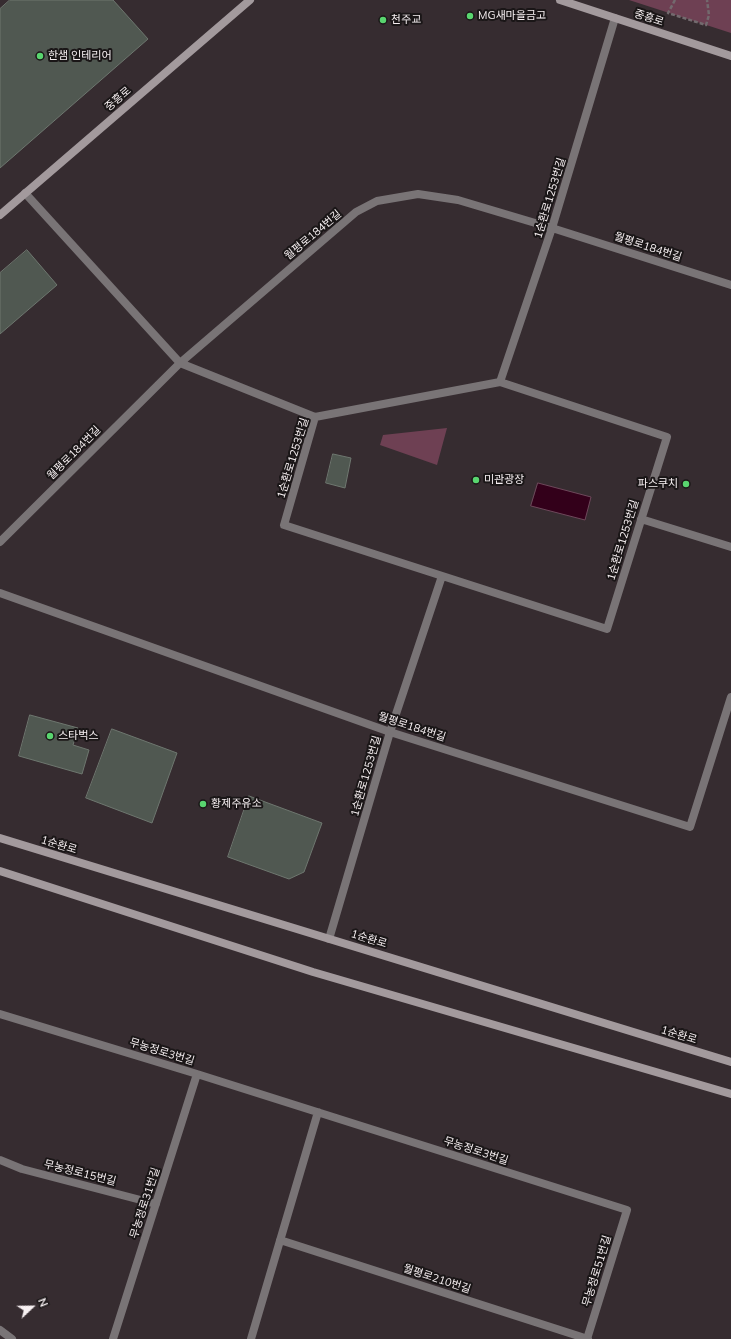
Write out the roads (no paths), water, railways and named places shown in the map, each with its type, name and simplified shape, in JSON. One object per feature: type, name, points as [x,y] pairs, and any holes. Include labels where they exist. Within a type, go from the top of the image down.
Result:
[{"type":"street","name":"중흥로","points":[[0,215],[250,0]]},
{"type":"street","name":"중흥로","points":[[560,0],[731,56]]},
{"type":"street","name":"1순환로1253번길","points":[[500,382],[552,228],[616,18]]},
{"type":"street","points":[[25,194],[180,363],[315,417]]},
{"type":"street","name":"월평로184번길","points":[[0,542],[180,363],[356,212],[377,201],[418,194],[458,200],[552,228],[731,285]]},
{"type":"street","name":"1순환로1253번길","points":[[500,382],[667,437],[607,629],[284,525],[315,417],[500,382]]},
{"type":"street","points":[[641,519],[731,547]]},
{"type":"street","name":"1순환로1253번길","points":[[330,939],[390,732],[442,576]]},
{"type":"street","name":"월평로184번길","points":[[0,593],[390,732],[690,827],[731,697]]},
{"type":"street","name":"1순환로","points":[[0,838],[731,1062]]},
{"type":"street","points":[[0,871],[313,972],[731,1094]]},
{"type":"street","name":"무농정로3번길","points":[[0,1014],[197,1074],[627,1210]]},
{"type":"street","name":"무농정로31번길","points":[[113,1339],[197,1074]]},
{"type":"street","points":[[251,1339],[318,1112]]},
{"type":"street","name":"무농정로15번길","points":[[0,1160],[22,1169],[156,1204]]},
{"type":"street","name":"무농정로51번길","points":[[588,1339],[627,1210]]},
{"type":"street","name":"월평로210번길","points":[[280,1240],[588,1339]]},
{"type":"street","points":[[0,1330],[12,1339]]},
{"type":"place","name":"MG새마을금고","points":[[470,16]]},
{"type":"place","name":"천주교","points":[[383,20]]},
{"type":"place","name":"한샘 인테리어","points":[[40,56]]},
{"type":"place","name":"미관광장","points":[[476,480]]},
{"type":"place","name":"파스쿠치","points":[[686,484]]},
{"type":"place","name":"스타벅스","points":[[50,736]]},
{"type":"place","name":"황제주유소","points":[[203,804]]}]
